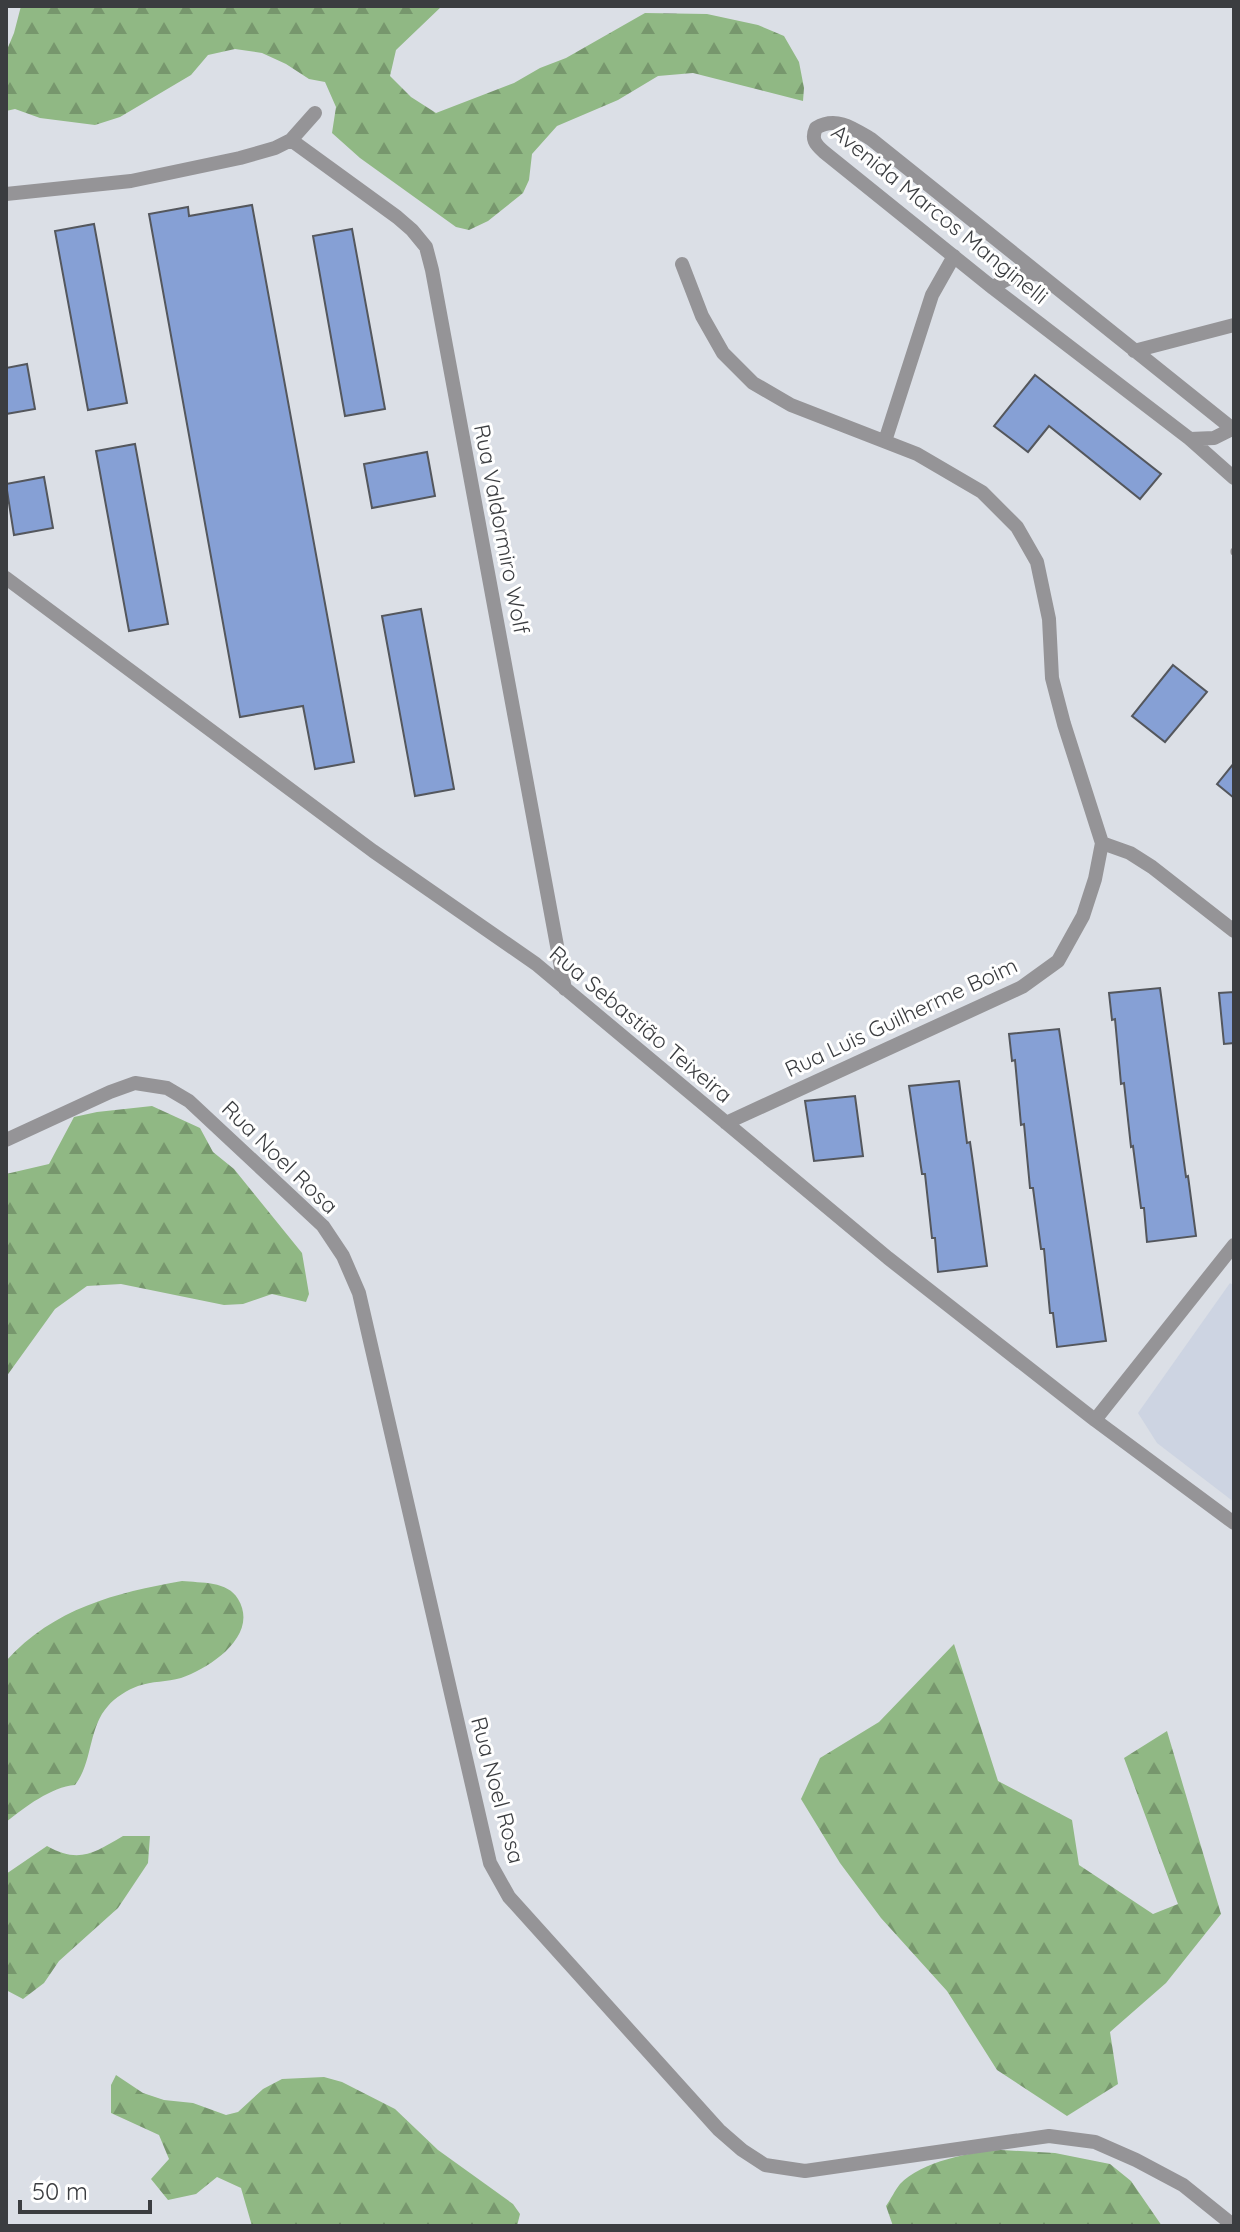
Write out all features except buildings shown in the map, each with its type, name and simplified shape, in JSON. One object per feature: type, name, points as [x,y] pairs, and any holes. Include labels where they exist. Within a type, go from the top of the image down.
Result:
[{"type":"street","points":[[6,194],[131,181],[240,158],[291,140],[315,113]]},
{"type":"street","name":"Avenida Marcos Manginelli","points":[[1233,429],[871,139],[840,123],[830,122],[816,128],[813,134],[815,144],[993,288],[1190,439],[1234,478]]},
{"type":"street","name":"Rua Valdormiro Wolf","points":[[291,140],[397,217],[426,247],[565,989]]},
{"type":"street","points":[[885,441],[932,295],[954,256]]},
{"type":"street","name":"Rua Luis Guilherme Boim","points":[[682,264],[702,316],[723,353],[753,383],[791,405],[917,454],[982,492],[1017,527],[1037,562],[1049,619],[1052,678],[1102,843],[1083,916],[1058,961],[1022,987],[726,1123]]},
{"type":"street","points":[[993,288],[1013,276],[1038,274]]},
{"type":"street","points":[[1134,351],[1234,325]]},
{"type":"street","points":[[1190,439],[1214,438],[1233,429]]},
{"type":"street","name":"Rua Sebastião Teixeira","points":[[6,578],[373,851],[536,964],[888,1258],[1095,1420],[1234,1523]]},
{"type":"street","points":[[1102,843],[1130,853],[1152,867],[1234,931]]},
{"type":"street","name":"Rua Noel Rosa","points":[[6,1140],[135,1083],[167,1088],[189,1101],[323,1226],[343,1256],[359,1293],[490,1863],[509,1897],[719,2130],[765,2165],[805,2171],[1049,2136],[1095,2142],[1183,2185],[1234,2226]]},
{"type":"street","points":[[1095,1420],[1234,1245]]},
{"type":"shaded area","points":[[1230,1283],[1234,1286],[1234,1502],[1157,1443],[1138,1413]]},
{"type":"green space","points":[[21,6],[442,6],[396,50],[390,76],[411,97],[436,113],[514,83],[566,58],[645,13],[707,14],[758,25],[784,36],[799,62],[803,101],[693,73],[658,76],[618,100],[557,126],[532,154],[529,180],[523,193],[488,221],[469,230],[456,227],[360,158],[332,133],[336,107],[325,82],[309,79],[262,53],[235,49],[208,55],[191,75],[120,117],[95,125],[40,118],[15,109],[6,111],[6,52]]},
{"type":"green space","points":[[152,1106],[200,1128],[213,1152],[234,1169],[302,1253],[309,1294],[306,1302],[272,1294],[243,1304],[224,1305],[121,1284],[87,1286],[55,1309],[6,1377],[6,1174],[49,1164],[74,1117]]},
{"type":"green space","points":[[182,1581],[213,1584],[234,1593],[243,1612],[242,1625],[229,1648],[193,1673],[138,1686],[114,1700],[97,1724],[85,1766],[75,1785],[48,1794],[6,1822],[6,1661],[44,1628],[87,1606],[133,1591]]},
{"type":"green space","points":[[954,1644],[998,1781],[1072,1820],[1079,1865],[1153,1914],[1178,1904],[1124,1758],[1167,1731],[1221,1914],[1166,1983],[1110,2032],[1118,2084],[1067,2116],[997,2070],[947,1991],[881,1918],[840,1863],[801,1799],[820,1758],[879,1722]]},
{"type":"green space","points":[[123,1836],[150,1836],[148,1863],[118,1908],[59,1961],[44,1983],[23,1999],[6,1990],[6,1874],[47,1846],[68,1854],[86,1854]]},
{"type":"green space","points":[[116,2075],[143,2093],[164,2100],[193,2103],[226,2115],[238,2112],[263,2089],[282,2079],[324,2077],[342,2082],[395,2109],[438,2150],[513,2204],[520,2214],[517,2226],[252,2226],[241,2188],[217,2177],[196,2194],[168,2200],[151,2179],[169,2159],[159,2135],[111,2113],[111,2085]]},
{"type":"green space","points":[[1001,2150],[1055,2153],[1110,2164],[1131,2181],[1162,2226],[893,2226],[886,2206],[909,2176],[948,2159]]}]
